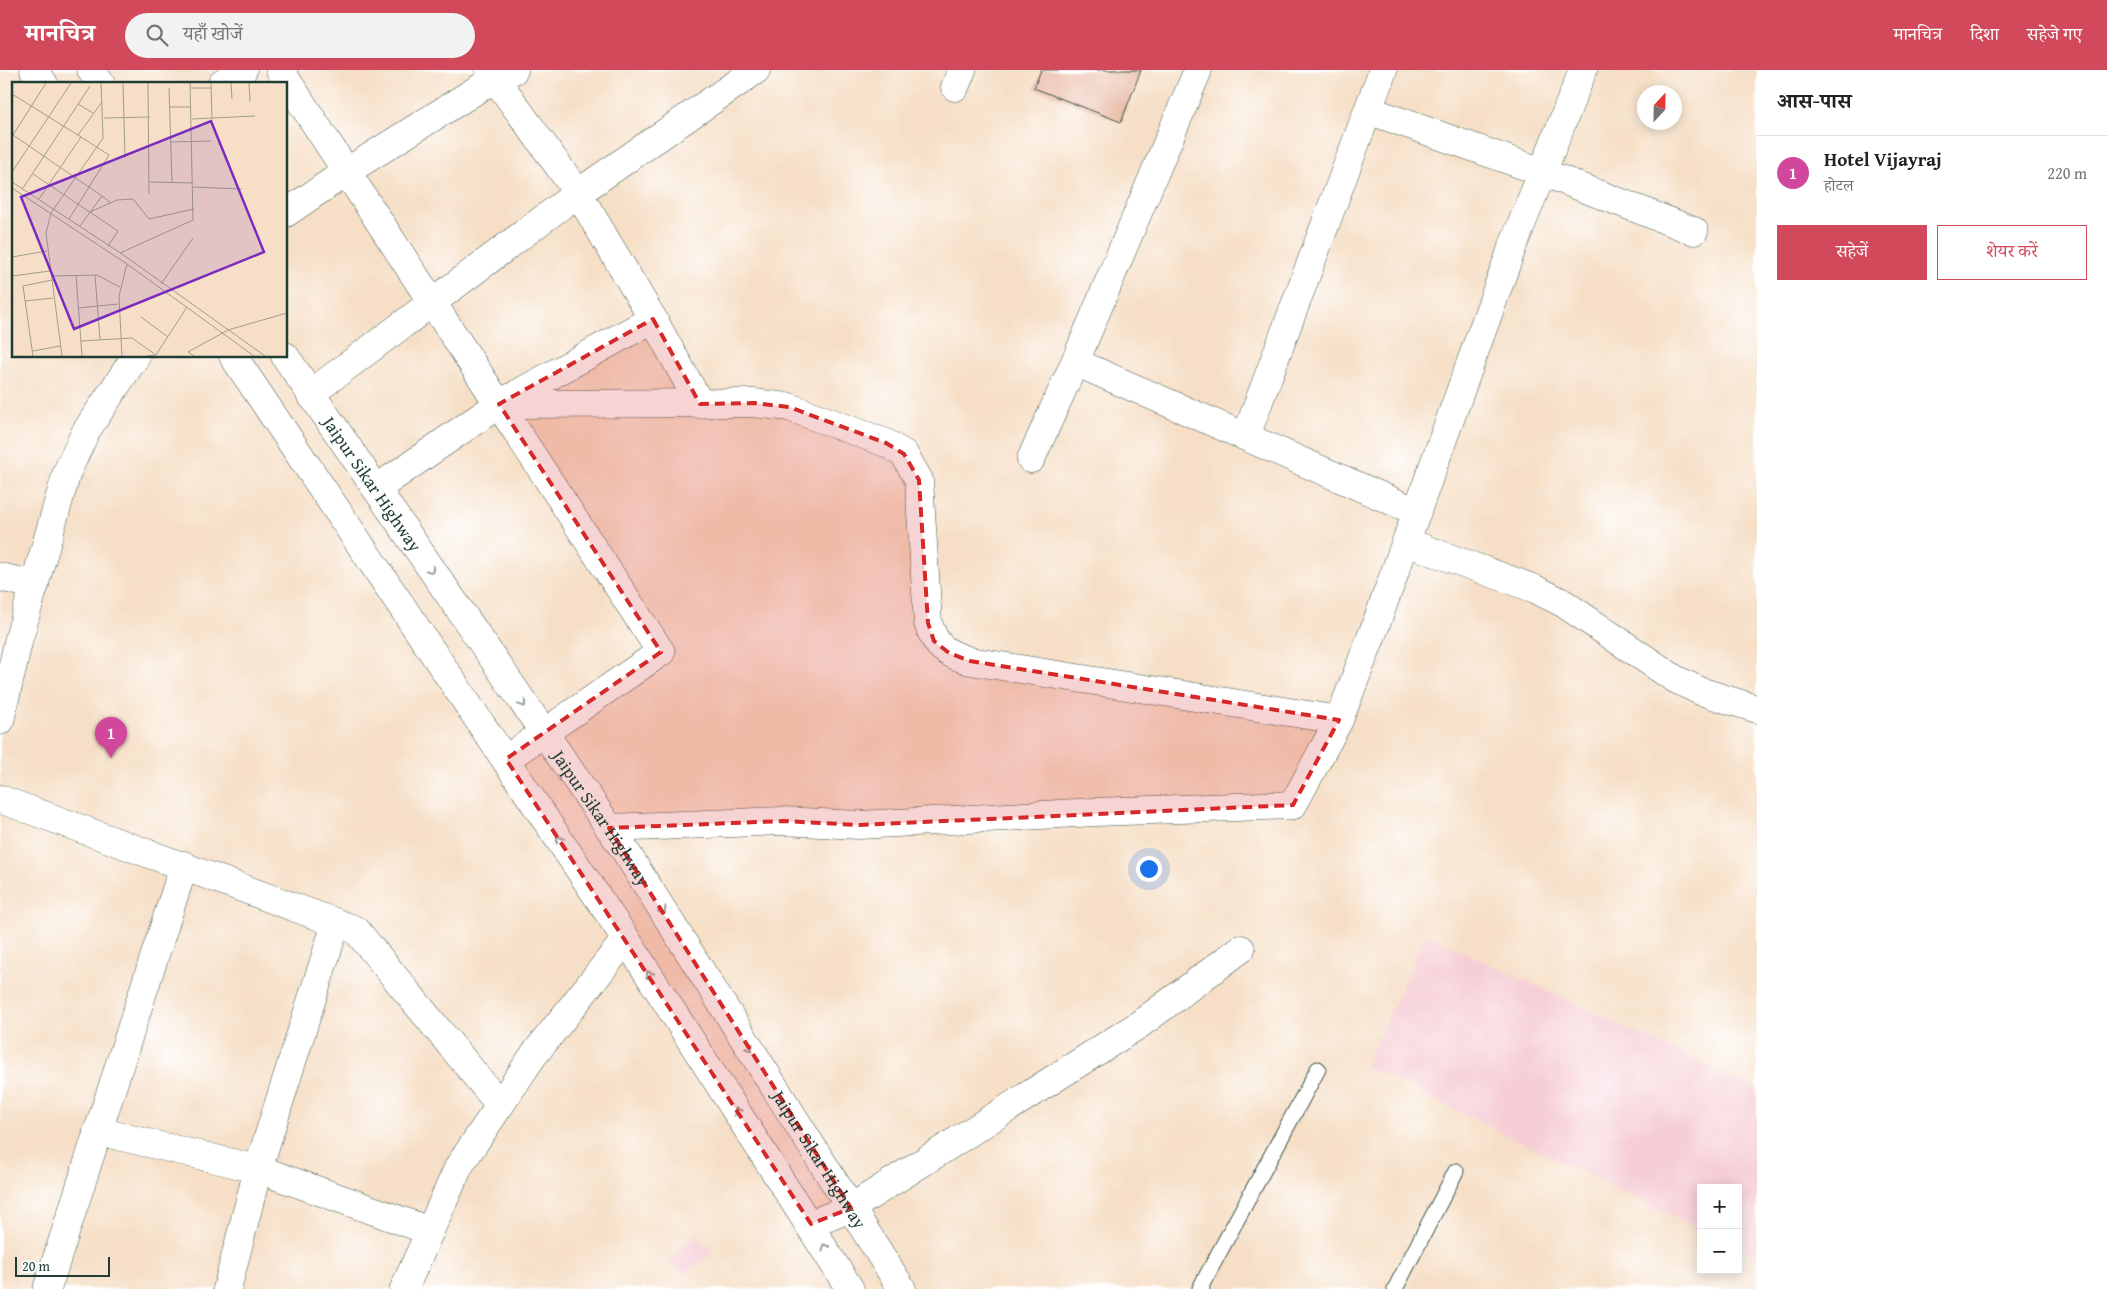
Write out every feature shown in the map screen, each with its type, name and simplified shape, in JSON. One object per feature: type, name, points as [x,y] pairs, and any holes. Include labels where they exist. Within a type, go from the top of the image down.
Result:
[{"type":"street","points":[[34,70],[43,82]]},
{"type":"street","points":[[91,70],[100,82]]},
{"type":"street","points":[[225,82],[243,70]]},
{"type":"street","points":[[280,70],[288,82]]},
{"type":"street","points":[[310,394],[578,193],[756,70]]},
{"type":"street","points":[[1031,459],[1075,362],[1198,70]]},
{"type":"street","points":[[1246,436],[1383,70]]},
{"type":"street","points":[[609,828],[783,821],[859,825],[1095,812],[1293,805],[1339,720],[1417,512],[1509,256],[1583,70]]},
{"type":"street","points":[[288,212],[499,73],[578,193],[700,404]]},
{"type":"street","points":[[288,82],[661,652],[506,759]]},
{"type":"street","points":[[1368,110],[1542,172],[1694,231]]},
{"type":"street","points":[[376,489],[499,404],[652,320]]},
{"type":"street","points":[[0,721],[19,638],[67,472],[86,431],[135,358]]},
{"type":"street","points":[[235,358],[626,939],[811,1224],[850,1289]]},
{"type":"street","name":"Jaipur Sikar Highway","points":[[286,358],[609,828],[902,1289]]},
{"type":"street","points":[[1075,362],[1417,512]]},
{"type":"street","points":[[499,404],[754,403],[789,407],[886,443],[904,454],[919,480],[928,623],[934,641],[949,653],[970,661],[1339,720]]},
{"type":"street","points":[[1406,542],[1536,589],[1563,603],[1675,679],[1700,691],[1757,709]]},
{"type":"street","points":[[0,577],[35,585]]},
{"type":"street","points":[[0,799],[184,865],[356,930],[500,1105]]},
{"type":"street","points":[[47,1289],[184,865]]},
{"type":"street","points":[[227,1289],[258,1169],[336,923]]},
{"type":"street","points":[[404,1289],[459,1166],[533,1056],[626,939]]},
{"type":"street","points":[[811,1224],[851,1208],[1140,1024],[1241,949]]},
{"type":"street","points":[[97,1130],[258,1169],[430,1231]]},
{"type":"lane","points":[[1202,1289],[1200,1288],[1318,1069]]},
{"type":"lane","points":[[1396,1289],[1456,1171]]},
{"type":"highlighted area","points":[[653,319],[700,404],[754,403],[789,407],[886,443],[904,454],[919,480],[928,623],[934,641],[949,653],[970,661],[1339,720],[1293,805],[859,825],[783,821],[609,828],[851,1208],[811,1224],[506,759],[661,652],[499,404]]},
{"type":"shaded area","points":[[1426,934],[1757,1089],[1757,1258],[1742,1250],[1742,1184],[1697,1184],[1697,1228],[1365,1066]]},
{"type":"shaded area","points":[[695,1233],[714,1252],[684,1275],[668,1263]]},
{"type":"building","points":[[1041,70],[1141,70],[1121,122],[1034,88]]},
{"type":"place","name":"Hotel Vijayraj","points":[[111,758]]}]
